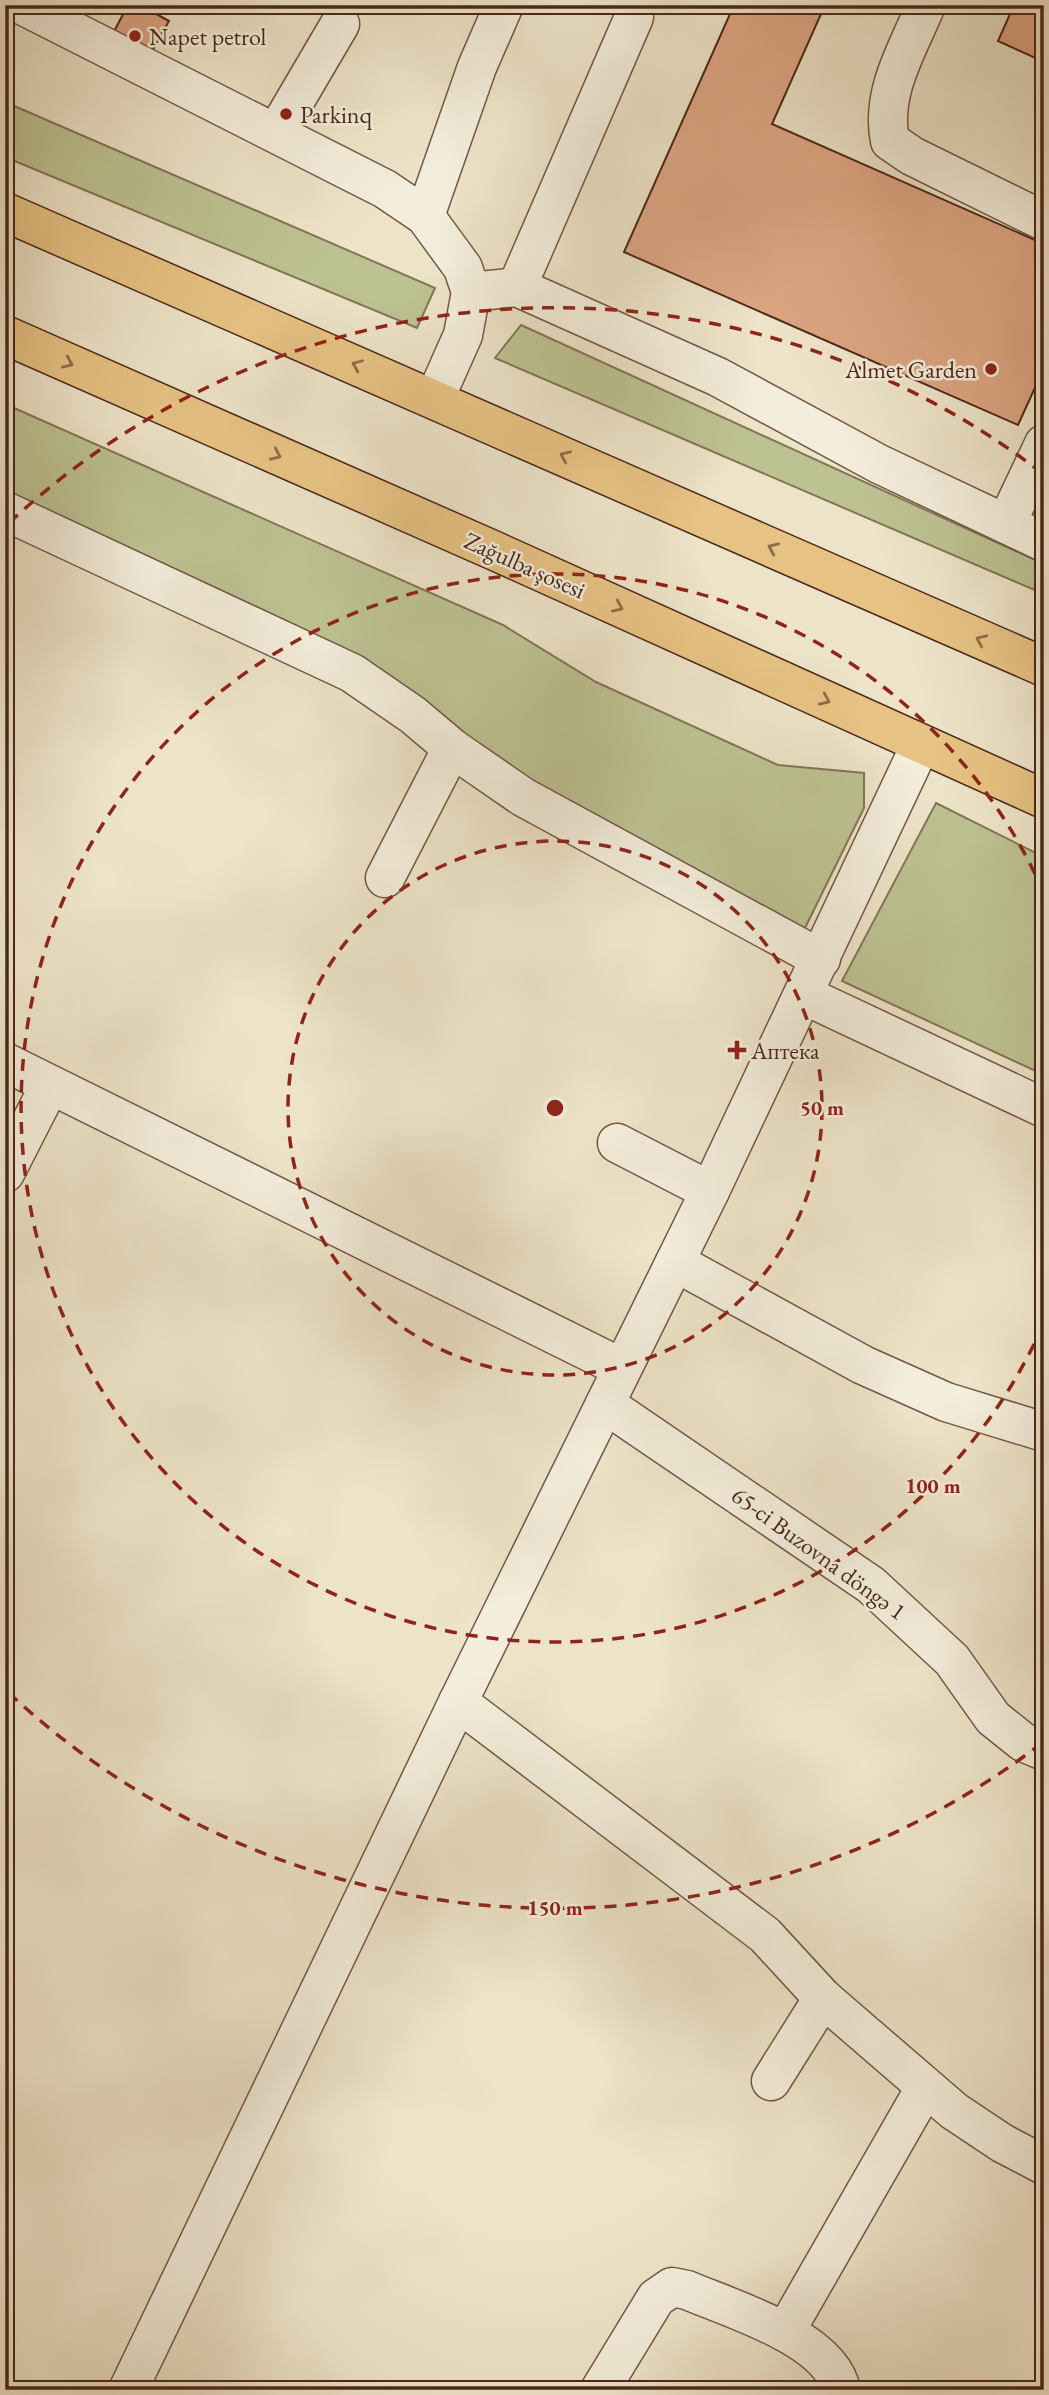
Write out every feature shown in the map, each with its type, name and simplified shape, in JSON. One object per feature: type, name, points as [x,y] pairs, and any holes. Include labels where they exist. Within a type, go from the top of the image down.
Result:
[{"type":"highway","points":[[5,212],[435,398],[1044,667]]},
{"type":"highway","name":"Zağulba şosesi","points":[[5,335],[1044,799]]},
{"type":"street","points":[[22,5],[385,189],[425,216],[463,268],[471,292],[463,335],[435,398]]},
{"type":"street","points":[[425,216],[477,67],[504,5]]},
{"type":"street","points":[[926,5],[888,94],[886,121],[891,141],[912,156],[1044,221]]},
{"type":"street","points":[[517,287],[634,17]]},
{"type":"street","points":[[276,133],[340,24]]},
{"type":"street","points":[[471,292],[517,287],[718,377],[879,464],[1044,542]]},
{"type":"street","points":[[1006,524],[1044,444]]},
{"type":"street","points":[[5,511],[352,673],[523,797],[821,960]]},
{"type":"street","points":[[128,2390],[458,1702],[710,1191],[921,744]]},
{"type":"street","points":[[385,878],[452,748]]},
{"type":"street","points":[[804,995],[1044,1108]]},
{"type":"street","points":[[5,1062],[622,1368]]},
{"type":"street","points":[[5,1173],[50,1085]]},
{"type":"street","points":[[617,1143],[710,1191]]},
{"type":"street","points":[[675,1262],[863,1365],[946,1402],[1044,1432]]},
{"type":"street","name":"65-ci Buzovna döngə 1","points":[[605,1404],[871,1585],[952,1660],[993,1718],[1023,1742],[1044,1751]]},
{"type":"street","points":[[458,1702],[765,1935],[823,1998],[925,2088],[1002,2143],[1044,2165]]},
{"type":"street","points":[[771,2081],[823,1998]]},
{"type":"street","points":[[785,2332],[925,2088]]},
{"type":"street","points":[[600,2390],[656,2298],[671,2287],[687,2290],[785,2332],[820,2356],[836,2372],[841,2390]]},
{"type":"green space","points":[[5,102],[435,288],[417,328],[5,157]]},
{"type":"green space","points":[[521,325],[1044,564],[1044,594],[495,358]]},
{"type":"green space","points":[[5,404],[503,625],[596,682],[778,765],[864,773],[864,808],[802,934],[5,497]]},
{"type":"green space","points":[[1044,482],[1044,524],[1028,517]]},
{"type":"green space","points":[[936,803],[1044,857],[1044,1075],[842,981]]},
{"type":"building","points":[[128,5],[140,5],[169,21],[149,57],[111,37]]},
{"type":"building","points":[[734,5],[825,5],[772,124],[1044,244],[1044,368],[1018,425],[624,252]]},
{"type":"building","points":[[1014,5],[1044,5],[1044,62],[998,41]]},
{"type":"place","name":"Napet petrol","points":[[135,36]]},
{"type":"place","name":"Parkinq","points":[[286,114]]},
{"type":"place","name":"Almet Garden","points":[[991,369]]},
{"type":"place","name":"Аптека","points":[[737,1050]]}]
